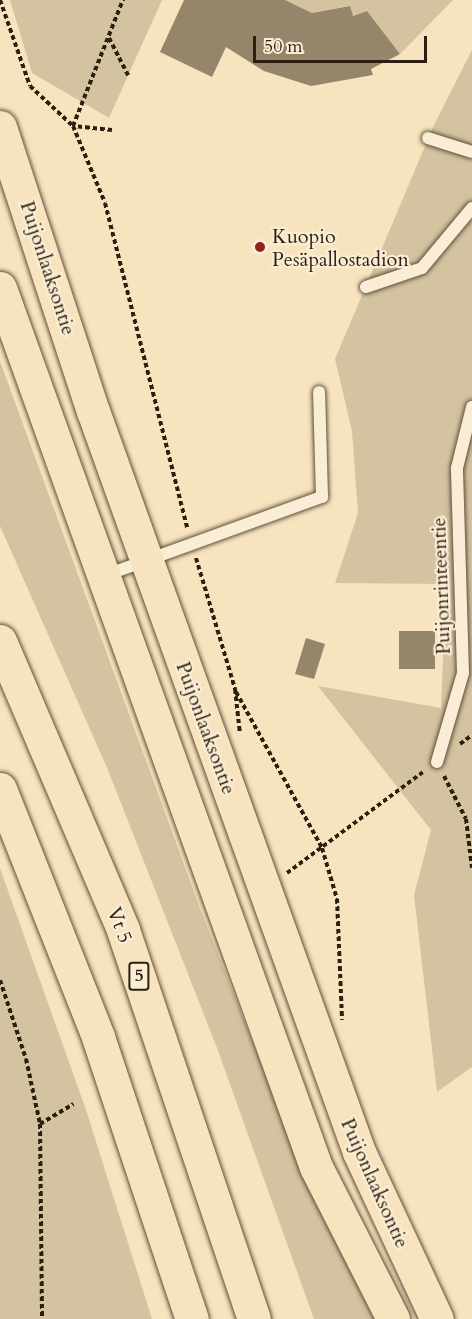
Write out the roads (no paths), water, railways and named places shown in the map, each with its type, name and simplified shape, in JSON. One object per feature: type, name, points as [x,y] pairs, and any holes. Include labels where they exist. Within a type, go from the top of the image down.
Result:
[{"type":"main road","name":"Puijonlaaksontie","points":[[0,127],[147,561],[359,1152],[437,1319]]},
{"type":"main road","points":[[0,288],[316,1167],[393,1319]]},
{"type":"main road","name":"Vt 5","points":[[0,641],[123,930],[254,1319]]},
{"type":"main road","points":[[0,789],[98,1037],[192,1319]]},
{"type":"lane","points":[[428,138],[472,152]]},
{"type":"lane","points":[[366,287],[422,268],[472,208]]},
{"type":"lane","points":[[102,576],[322,497],[319,392]]},
{"type":"lane","name":"Puijonrinteentie","points":[[437,762],[463,673],[457,468],[472,407]]},
{"type":"place","name":"Kuopio Pesäpallostadion","points":[[260,247]]}]
